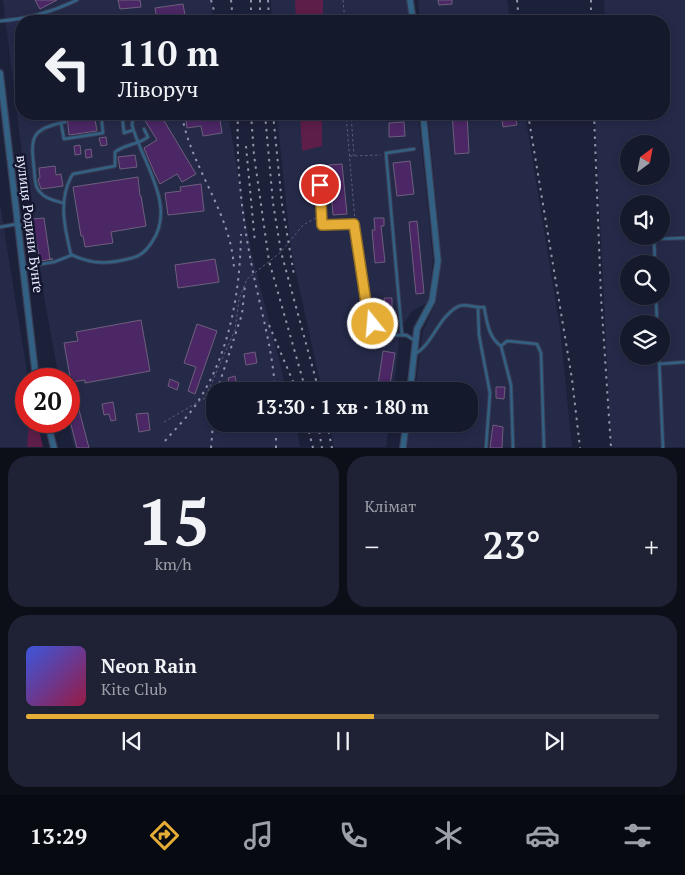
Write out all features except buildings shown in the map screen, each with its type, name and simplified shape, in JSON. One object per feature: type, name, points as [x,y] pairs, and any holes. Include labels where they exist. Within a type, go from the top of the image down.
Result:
[{"type":"street","points":[[410,0],[412,15]]},
{"type":"street","name":"вулиця Родини Бунґе","points":[[0,73],[1,99],[35,368]]},
{"type":"street","points":[[411,382],[417,328],[432,301],[438,261],[423,120]]},
{"type":"street","points":[[403,448],[405,432]]},
{"type":"street","points":[[50,433],[54,448]]},
{"type":"lane","points":[[41,15],[77,0]]},
{"type":"lane","points":[[0,21],[15,20]]},
{"type":"lane","points":[[61,123],[64,139],[103,133],[102,120]]},
{"type":"lane","points":[[123,120],[124,133],[134,130]]},
{"type":"lane","points":[[23,267],[54,262],[71,255],[95,264],[112,264],[139,257],[156,237],[161,223],[162,207],[137,144],[134,120]]},
{"type":"lane","points":[[64,203],[47,198],[36,188],[31,146],[42,129],[65,122]]},
{"type":"lane","points":[[71,255],[64,222],[64,203],[68,184],[73,174],[114,166],[115,152],[120,147],[137,144],[148,137],[144,129]]},
{"type":"lane","points":[[402,335],[386,153],[414,149]]},
{"type":"lane","points":[[319,170],[322,225],[354,224],[367,309],[378,336],[406,335],[415,341]]},
{"type":"lane","points":[[0,227],[17,224]]},
{"type":"lane","points":[[655,255],[654,240],[685,238]]},
{"type":"lane","points":[[413,355],[423,350],[440,323],[456,308],[463,305],[478,308],[484,307],[488,328],[494,341],[501,346],[512,385],[513,448]]},
{"type":"lane","points":[[478,308],[479,335],[490,393],[486,448]]},
{"type":"lane","points":[[501,346],[508,340],[537,344],[541,353],[544,448]]},
{"type":"lane","points":[[670,363],[685,362]]},
{"type":"lane","points":[[659,365],[663,448]]},
{"type":"path","points":[[343,0],[344,15]]},
{"type":"path","points":[[347,120],[356,216],[354,224]]},
{"type":"path","points":[[351,120],[354,156]]},
{"type":"path","points":[[350,156],[386,153]]},
{"type":"path","points":[[164,422],[205,398],[235,330],[239,299],[247,280],[281,252],[303,225],[322,215]]},
{"type":"shaded area","points":[[3,0],[211,0],[212,15],[15,15],[15,97]]},
{"type":"shaded area","points":[[271,0],[406,0],[408,15],[272,15]]},
{"type":"shaded area","points":[[295,0],[323,0],[323,15],[296,15]]},
{"type":"shaded area","points":[[418,0],[507,0],[509,15],[419,15]]},
{"type":"shaded area","points":[[604,0],[685,0],[685,447],[611,447],[595,120],[670,120],[670,15],[605,15]]},
{"type":"shaded area","points":[[18,120],[229,120],[251,252],[285,382],[206,382],[206,432],[297,432],[300,447],[74,447],[71,433],[80,433],[80,368],[57,368],[30,218]]},
{"type":"shaded area","points":[[278,120],[419,120],[433,260],[428,302],[412,311],[400,329],[395,382],[320,382],[291,250]]},
{"type":"shaded area","points":[[300,120],[322,120],[322,146],[302,151]]},
{"type":"shaded area","points":[[429,120],[526,120],[560,329],[572,447],[407,448],[409,432],[478,432],[478,382],[416,382],[423,331],[436,302],[442,262]]},
{"type":"shaded area","points":[[0,204],[26,368],[15,368],[15,433],[40,433],[43,447],[0,447]]},
{"type":"shaded area","points":[[331,432],[388,432],[386,447],[334,447]]},
{"type":"shaded area","points":[[28,433],[40,433],[43,447],[27,447]]},
{"type":"railway","points":[[211,0],[215,15]]},
{"type":"railway","points":[[231,0],[232,15]]},
{"type":"railway","points":[[251,0],[251,15]]},
{"type":"railway","points":[[260,0],[260,15]]},
{"type":"railway","points":[[268,0],[269,15]]},
{"type":"railway","points":[[517,0],[518,15]]},
{"type":"railway","points":[[591,0],[591,15]]},
{"type":"railway","points":[[183,120],[194,155],[227,231],[234,271]]},
{"type":"railway","points":[[238,120],[239,171],[245,229],[269,344],[274,382]]},
{"type":"railway","points":[[251,120],[254,155],[269,261],[303,382]]},
{"type":"railway","points":[[266,120],[273,203],[281,252],[317,382]]},
{"type":"railway","points":[[274,120],[282,204],[294,275]]},
{"type":"railway","points":[[529,120],[572,379],[580,448]]},
{"type":"railway","points":[[594,120],[601,297],[611,448]]},
{"type":"railway","points":[[246,146],[255,243]]},
{"type":"railway","points":[[165,441],[197,403],[218,364],[231,322],[235,300],[241,234]]},
{"type":"railway","points":[[220,382],[242,314],[245,285]]},
{"type":"railway","points":[[269,325],[293,382]]},
{"type":"railway","points":[[211,448],[212,432]]},
{"type":"railway","points":[[276,432],[276,448]]},
{"type":"railway","points":[[309,432],[313,448]]},
{"type":"railway","points":[[319,432],[322,448]]},
{"type":"railway","points":[[329,432],[332,448]]},
{"type":"route","points":[[320,185],[322,225],[354,224],[367,309],[373,324]]}]
